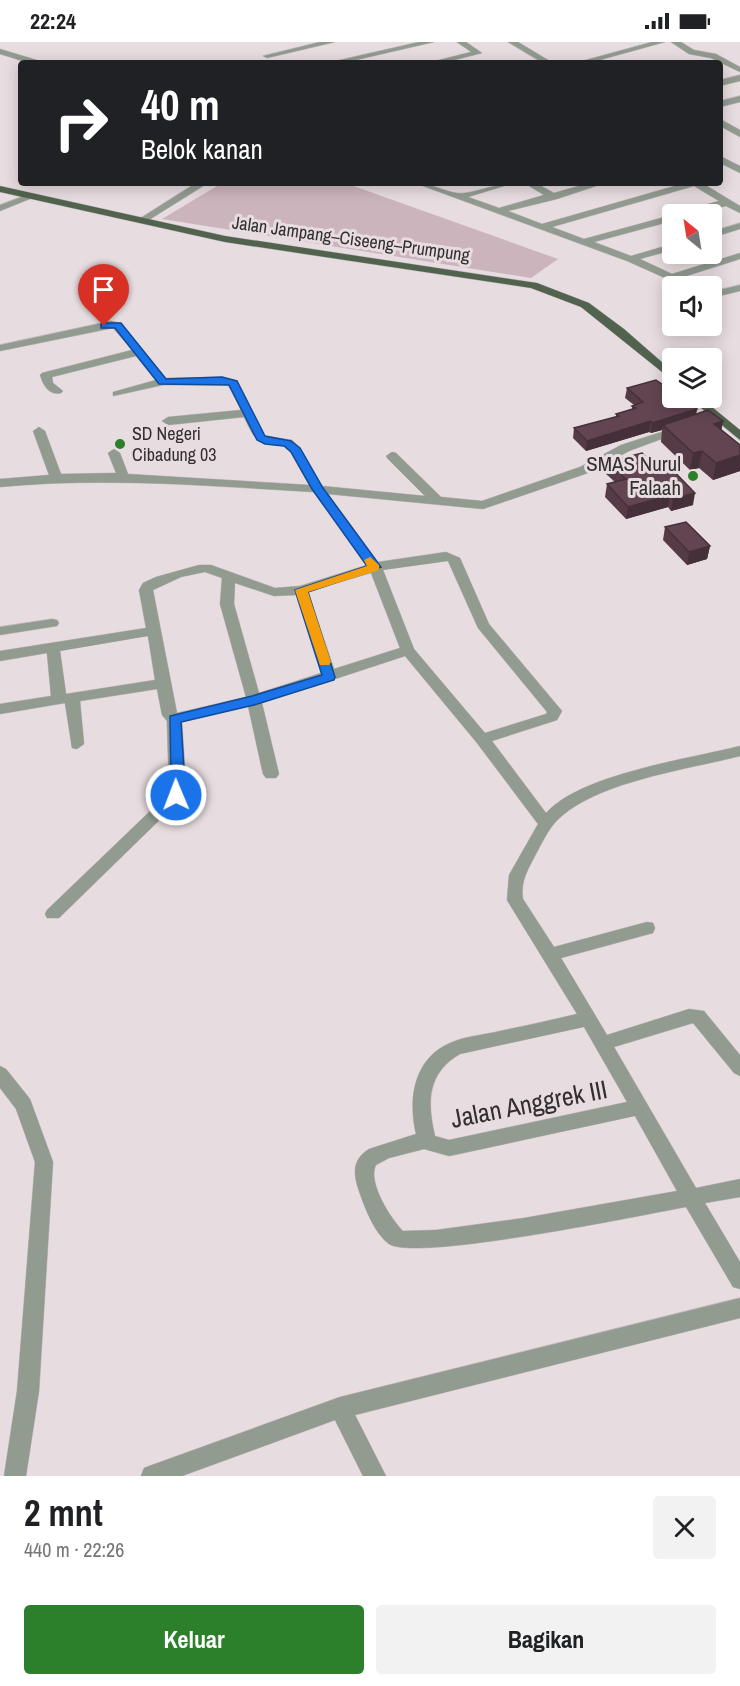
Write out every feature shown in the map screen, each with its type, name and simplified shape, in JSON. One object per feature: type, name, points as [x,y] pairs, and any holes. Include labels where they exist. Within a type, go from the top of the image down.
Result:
[{"type":"main road","name":"Jalan Jampang–Ciseeng–Prumpung","points":[[0,189],[225,239],[320,255],[506,279],[533,285],[585,305],[662,368]]},
{"type":"main road","points":[[706,408],[740,436]]},
{"type":"street","points":[[267,56],[331,42]]},
{"type":"street","points":[[345,60],[430,42]]},
{"type":"street","points":[[444,60],[478,53],[460,42]]},
{"type":"street","points":[[512,42],[544,60]]},
{"type":"street","points":[[591,60],[661,42]]},
{"type":"street","points":[[675,42],[692,52],[713,56],[718,60]]},
{"type":"street","points":[[696,42],[712,51],[713,56]]},
{"type":"street","points":[[0,51],[28,60]]},
{"type":"street","points":[[723,63],[740,58]]},
{"type":"street","points":[[723,63],[740,70]]},
{"type":"street","points":[[723,82],[740,78]]},
{"type":"street","points":[[723,103],[740,99]]},
{"type":"street","points":[[723,125],[740,122]]},
{"type":"street","points":[[723,126],[740,134]]},
{"type":"street","points":[[723,161],[740,170]]},
{"type":"street","points":[[141,221],[198,186]]},
{"type":"street","points":[[429,186],[672,276],[740,256]]},
{"type":"street","points":[[460,196],[497,186]]},
{"type":"street","points":[[535,186],[554,197]]},
{"type":"street","points":[[499,211],[554,197],[582,186]]},
{"type":"street","points":[[541,227],[684,186]]},
{"type":"street","points":[[700,186],[740,210]]},
{"type":"street","points":[[0,208],[32,196]]},
{"type":"street","points":[[720,204],[728,202]]},
{"type":"street","points":[[584,242],[662,221]]},
{"type":"street","points":[[722,232],[740,226]]},
{"type":"street","points":[[631,259],[662,250]]},
{"type":"street","points":[[722,294],[737,292]]},
{"type":"street","points":[[0,348],[111,324],[117,325],[163,382]]},
{"type":"street","points":[[57,391],[48,384],[46,375],[139,352]]},
{"type":"street","points":[[117,394],[163,382],[230,380],[236,387],[261,438],[265,441],[288,443],[296,451],[318,489],[375,567],[408,650],[482,739],[546,824]]},
{"type":"street","points":[[168,421],[248,413]]},
{"type":"street","points":[[0,483],[56,478],[123,477],[318,489],[483,505],[585,470],[625,448],[718,418]]},
{"type":"street","points":[[39,431],[56,478]]},
{"type":"street","points":[[114,453],[123,477]]},
{"type":"street","points":[[392,456],[438,501]]},
{"type":"street","points":[[53,914],[176,795],[178,786],[174,719],[169,715],[152,631],[148,586],[206,568],[228,578],[274,592],[302,590],[375,567],[446,556],[453,558],[483,625],[555,711],[552,717],[482,739]]},
{"type":"street","points":[[228,578],[226,604],[254,700],[271,774]]},
{"type":"street","points":[[302,590],[329,677]]},
{"type":"street","points":[[0,631],[52,623]]},
{"type":"street","points":[[0,656],[152,631]]},
{"type":"street","points":[[53,648],[77,744]]},
{"type":"street","points":[[174,719],[254,700],[408,650]]},
{"type":"street","points":[[0,709],[163,683]]},
{"type":"street","points":[[740,752],[594,789],[563,807],[546,824],[518,871],[513,891],[515,900],[551,954],[604,1043],[690,1197],[740,1280]]},
{"type":"street","points":[[551,954],[647,928]]},
{"type":"street","points":[[604,1043],[689,1016],[699,1016],[740,1068]]},
{"type":"street","points":[[588,1019],[456,1048],[441,1054],[426,1074],[422,1116],[428,1140],[379,1153],[365,1162],[362,1172],[385,1228],[394,1238],[401,1240],[433,1239],[567,1221],[740,1188]]},
{"type":"street","points":[[0,1074],[24,1106],[44,1162],[28,1391],[15,1476]]},
{"type":"street","name":"Jalan Anggrek III","points":[[428,1140],[433,1145],[449,1148],[641,1107]]},
{"type":"street","points":[[152,1476],[339,1408],[740,1308]]},
{"type":"street","points":[[339,1408],[375,1476]]},
{"type":"shaded area","points":[[217,186],[353,186],[558,259],[531,278],[162,219]]},
{"type":"building","points":[[656,380],[662,384],[662,408],[697,409],[587,441],[574,428],[619,416],[616,414],[636,408],[632,406],[643,402],[627,388]]},
{"type":"building","points":[[708,410],[723,421],[714,424],[740,445],[740,455],[716,463],[702,451],[693,453],[663,425]]},
{"type":"building","points":[[642,453],[653,464],[664,461],[695,493],[673,499],[670,495],[628,507],[607,484],[626,479],[608,462]]},
{"type":"building","points":[[686,522],[710,546],[689,552],[665,527]]},
{"type":"slow traffic","points":[[324,662],[302,590],[375,567],[370,560]]},
{"type":"place","name":"SD Negeri Cibadung 03","points":[[120,444]]},
{"type":"place","name":"SMAS Nurul Falaah","points":[[693,476]]},
{"type":"route","points":[[104,326],[117,325],[163,382],[230,380],[236,387],[261,438],[265,441],[288,443],[296,451],[318,489],[375,567],[302,590],[329,677],[254,700],[174,719],[175,776],[178,786],[176,795]]}]
